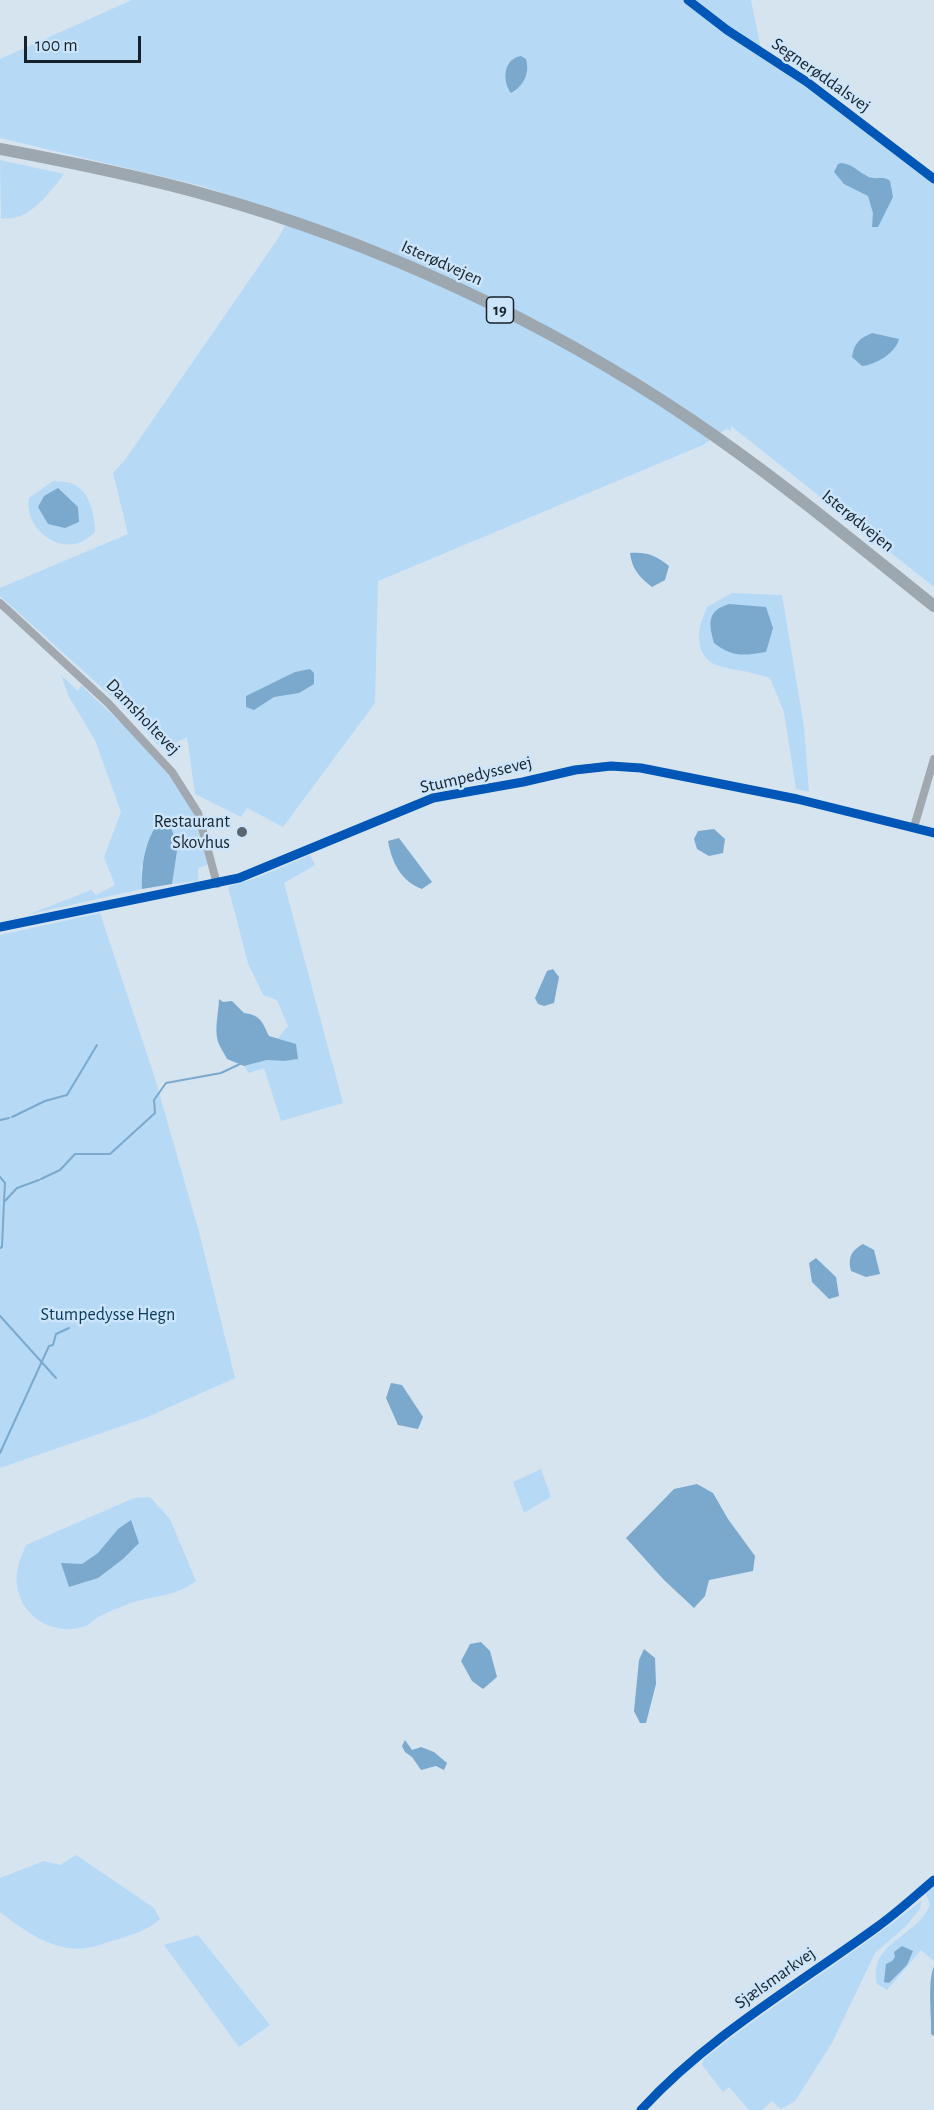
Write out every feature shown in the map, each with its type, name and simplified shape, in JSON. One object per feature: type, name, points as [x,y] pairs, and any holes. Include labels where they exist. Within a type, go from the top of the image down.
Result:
[{"type":"highway","name":"Isterødvejen","points":[[0,149],[126,175],[208,196],[292,222],[456,288],[539,329],[688,417],[816,510],[934,606]]},
{"type":"street","name":"Segnerøddalsvej","points":[[688,0],[727,30],[807,82],[934,179]]},
{"type":"street","name":"Damsholtevej","points":[[0,603],[108,703],[172,772],[198,813],[217,884]]},
{"type":"street","points":[[914,827],[934,759]]},
{"type":"street","name":"Stumpedyssevej","points":[[0,927],[217,884],[264,868],[433,798],[524,782],[575,770],[611,766],[642,768],[797,799],[934,833]]},
{"type":"street","name":"Sjælsmarkvej","points":[[641,2110],[692,2060],[725,2034],[879,1926],[934,1880]]},
{"type":"green space","points":[[132,0],[751,0],[761,49],[934,181],[934,587],[731,426],[731,431],[726,429],[703,445],[378,581],[375,703],[283,827],[247,808],[241,817],[195,794],[187,737],[166,748],[157,744],[130,713],[0,596],[0,588],[128,534],[113,473],[125,460],[279,237],[290,216],[202,186],[0,138],[0,59]]},
{"type":"green space","points":[[0,160],[64,174],[45,198],[29,211],[21,216],[1,218]]},
{"type":"green space","points":[[53,481],[66,482],[79,487],[87,498],[93,512],[95,532],[81,542],[66,544],[57,542],[48,538],[35,525],[29,507],[29,498]]},
{"type":"green space","points":[[732,593],[782,595],[804,727],[809,792],[796,789],[784,712],[770,678],[722,667],[708,660],[703,654],[699,631],[707,607]]},
{"type":"green space","points":[[61,675],[78,691],[81,685],[128,729],[175,780],[187,798],[197,820],[208,864],[198,869],[198,881],[172,884],[178,845],[141,866],[142,889],[30,914],[91,890],[96,895],[115,885],[104,857],[121,812],[95,740],[69,697]]},
{"type":"green space","points":[[310,855],[315,865],[284,883],[343,1103],[281,1121],[264,1068],[249,1073],[244,1066],[267,1060],[297,1059],[296,1045],[278,1038],[288,1026],[277,1000],[263,995],[248,963],[228,887],[259,877]]},
{"type":"green space","name":"Stumpedysse Hegn","points":[[100,913],[154,1075],[199,1232],[235,1378],[145,1418],[0,1468],[0,935]]},
{"type":"green space","points":[[541,1469],[551,1497],[524,1513],[513,1482]]},
{"type":"green space","points":[[150,1497],[170,1519],[196,1581],[173,1593],[122,1606],[86,1626],[74,1629],[52,1627],[32,1615],[20,1597],[17,1585],[20,1559],[26,1545],[134,1498]]},
{"type":"green space","points":[[76,1855],[154,1908],[160,1919],[135,1933],[79,1949],[54,1945],[43,1940],[0,1912],[0,1878],[44,1861],[60,1865]]},
{"type":"green space","points":[[934,1887],[934,1961],[921,1950],[887,1990],[877,1984],[876,1970],[880,1959],[886,1949],[923,1916],[930,1905],[926,1894]]},
{"type":"green space","points":[[921,1901],[920,1909],[905,1927],[875,1953],[832,2043],[795,2101],[781,2109],[772,2101],[762,2110],[749,2110],[729,2087],[723,2092],[702,2065],[704,2059]]},
{"type":"green space","points":[[198,1935],[270,2025],[239,2047],[164,1945]]},
{"type":"shaded area","points":[[521,56],[526,59],[527,64],[525,79],[511,93],[506,83],[506,71],[511,61]]},
{"type":"shaded area","points":[[841,163],[852,166],[870,177],[885,178],[890,181],[893,197],[878,227],[872,227],[873,213],[868,196],[844,184],[834,172]]},
{"type":"shaded area","points":[[872,333],[899,339],[894,349],[884,357],[862,366],[852,357],[854,348],[864,337]]},
{"type":"shaded area","points":[[58,488],[78,507],[79,522],[65,528],[48,524],[38,507],[44,496]]},
{"type":"shaded area","points":[[630,553],[651,555],[669,566],[665,580],[652,587],[637,572],[632,564]]},
{"type":"shaded area","points":[[729,604],[766,607],[773,628],[766,652],[732,653],[714,643],[711,619],[716,610]]},
{"type":"shaded area","points":[[310,669],[314,673],[314,684],[299,693],[274,697],[254,710],[246,707],[246,696],[295,672]]},
{"type":"shaded area","points":[[160,820],[168,821],[178,845],[172,884],[142,889],[145,853]]},
{"type":"shaded area","points":[[714,829],[725,839],[723,853],[709,856],[697,849],[694,839],[698,831]]},
{"type":"shaded area","points":[[399,838],[432,882],[422,889],[408,881],[395,864],[388,841]]},
{"type":"shaded area","points":[[553,969],[559,977],[554,1003],[544,1006],[538,1004],[535,998],[547,971]]},
{"type":"shaded area","points":[[219,999],[223,1002],[232,1001],[244,1013],[258,1017],[269,1036],[296,1044],[298,1059],[267,1060],[244,1066],[227,1059],[217,1037]]},
{"type":"shaded area","points":[[863,1244],[874,1250],[880,1274],[866,1277],[851,1271],[851,1255]]},
{"type":"shaded area","points":[[816,1258],[836,1277],[839,1296],[829,1299],[812,1282],[809,1263]]},
{"type":"shaded area","points":[[391,1383],[402,1385],[423,1417],[418,1429],[398,1425],[386,1398]]},
{"type":"shaded area","points":[[697,1484],[713,1493],[728,1519],[755,1556],[753,1571],[709,1580],[705,1596],[694,1608],[664,1580],[626,1538],[674,1489]]},
{"type":"shaded area","points":[[131,1520],[139,1543],[98,1578],[69,1587],[61,1563],[82,1564],[98,1553],[118,1529]]},
{"type":"shaded area","points":[[481,1642],[490,1651],[497,1677],[483,1689],[472,1681],[461,1661],[470,1644]]},
{"type":"shaded area","points":[[644,1649],[655,1658],[656,1684],[646,1723],[640,1723],[634,1711],[639,1660]]},
{"type":"shaded area","points":[[405,1740],[412,1750],[421,1747],[434,1752],[447,1763],[444,1770],[436,1766],[421,1770],[412,1757],[405,1752],[402,1746]]},
{"type":"shaded area","points":[[902,1946],[913,1951],[907,1965],[889,1983],[884,1982],[886,1964],[892,1961],[895,1957],[894,1952]]},
{"type":"shaded area","points":[[934,1966],[934,2036],[931,2034],[930,1990]]},
{"type":"waterway","points":[[12,1117],[45,1101],[67,1095],[97,1045]]},
{"type":"waterway","points":[[41,1179],[60,1170],[75,1154],[110,1154],[155,1113],[154,1100],[166,1083],[221,1073],[240,1064]]},
{"type":"waterway","points":[[0,1120],[9,1118]]},
{"type":"waterway","points":[[0,1177],[5,1183],[4,1202]]},
{"type":"waterway","points":[[0,1248],[2,1247],[4,1202],[17,1188],[39,1180]]},
{"type":"waterway","points":[[0,1316],[56,1378]]},
{"type":"waterway","points":[[0,1453],[49,1346],[53,1345],[56,1334],[69,1328]]},
{"type":"cycle path","points":[[688,0],[727,30],[807,82],[934,179]]},
{"type":"cycle path","points":[[0,927],[239,878],[433,798],[575,770],[611,766],[641,768],[797,799],[934,833]]},
{"type":"cycle path","points":[[641,2110],[667,2083],[724,2035],[884,1922],[934,1880]]},
{"type":"place","name":"Restaurant Skovhus","points":[[242,832]]}]
